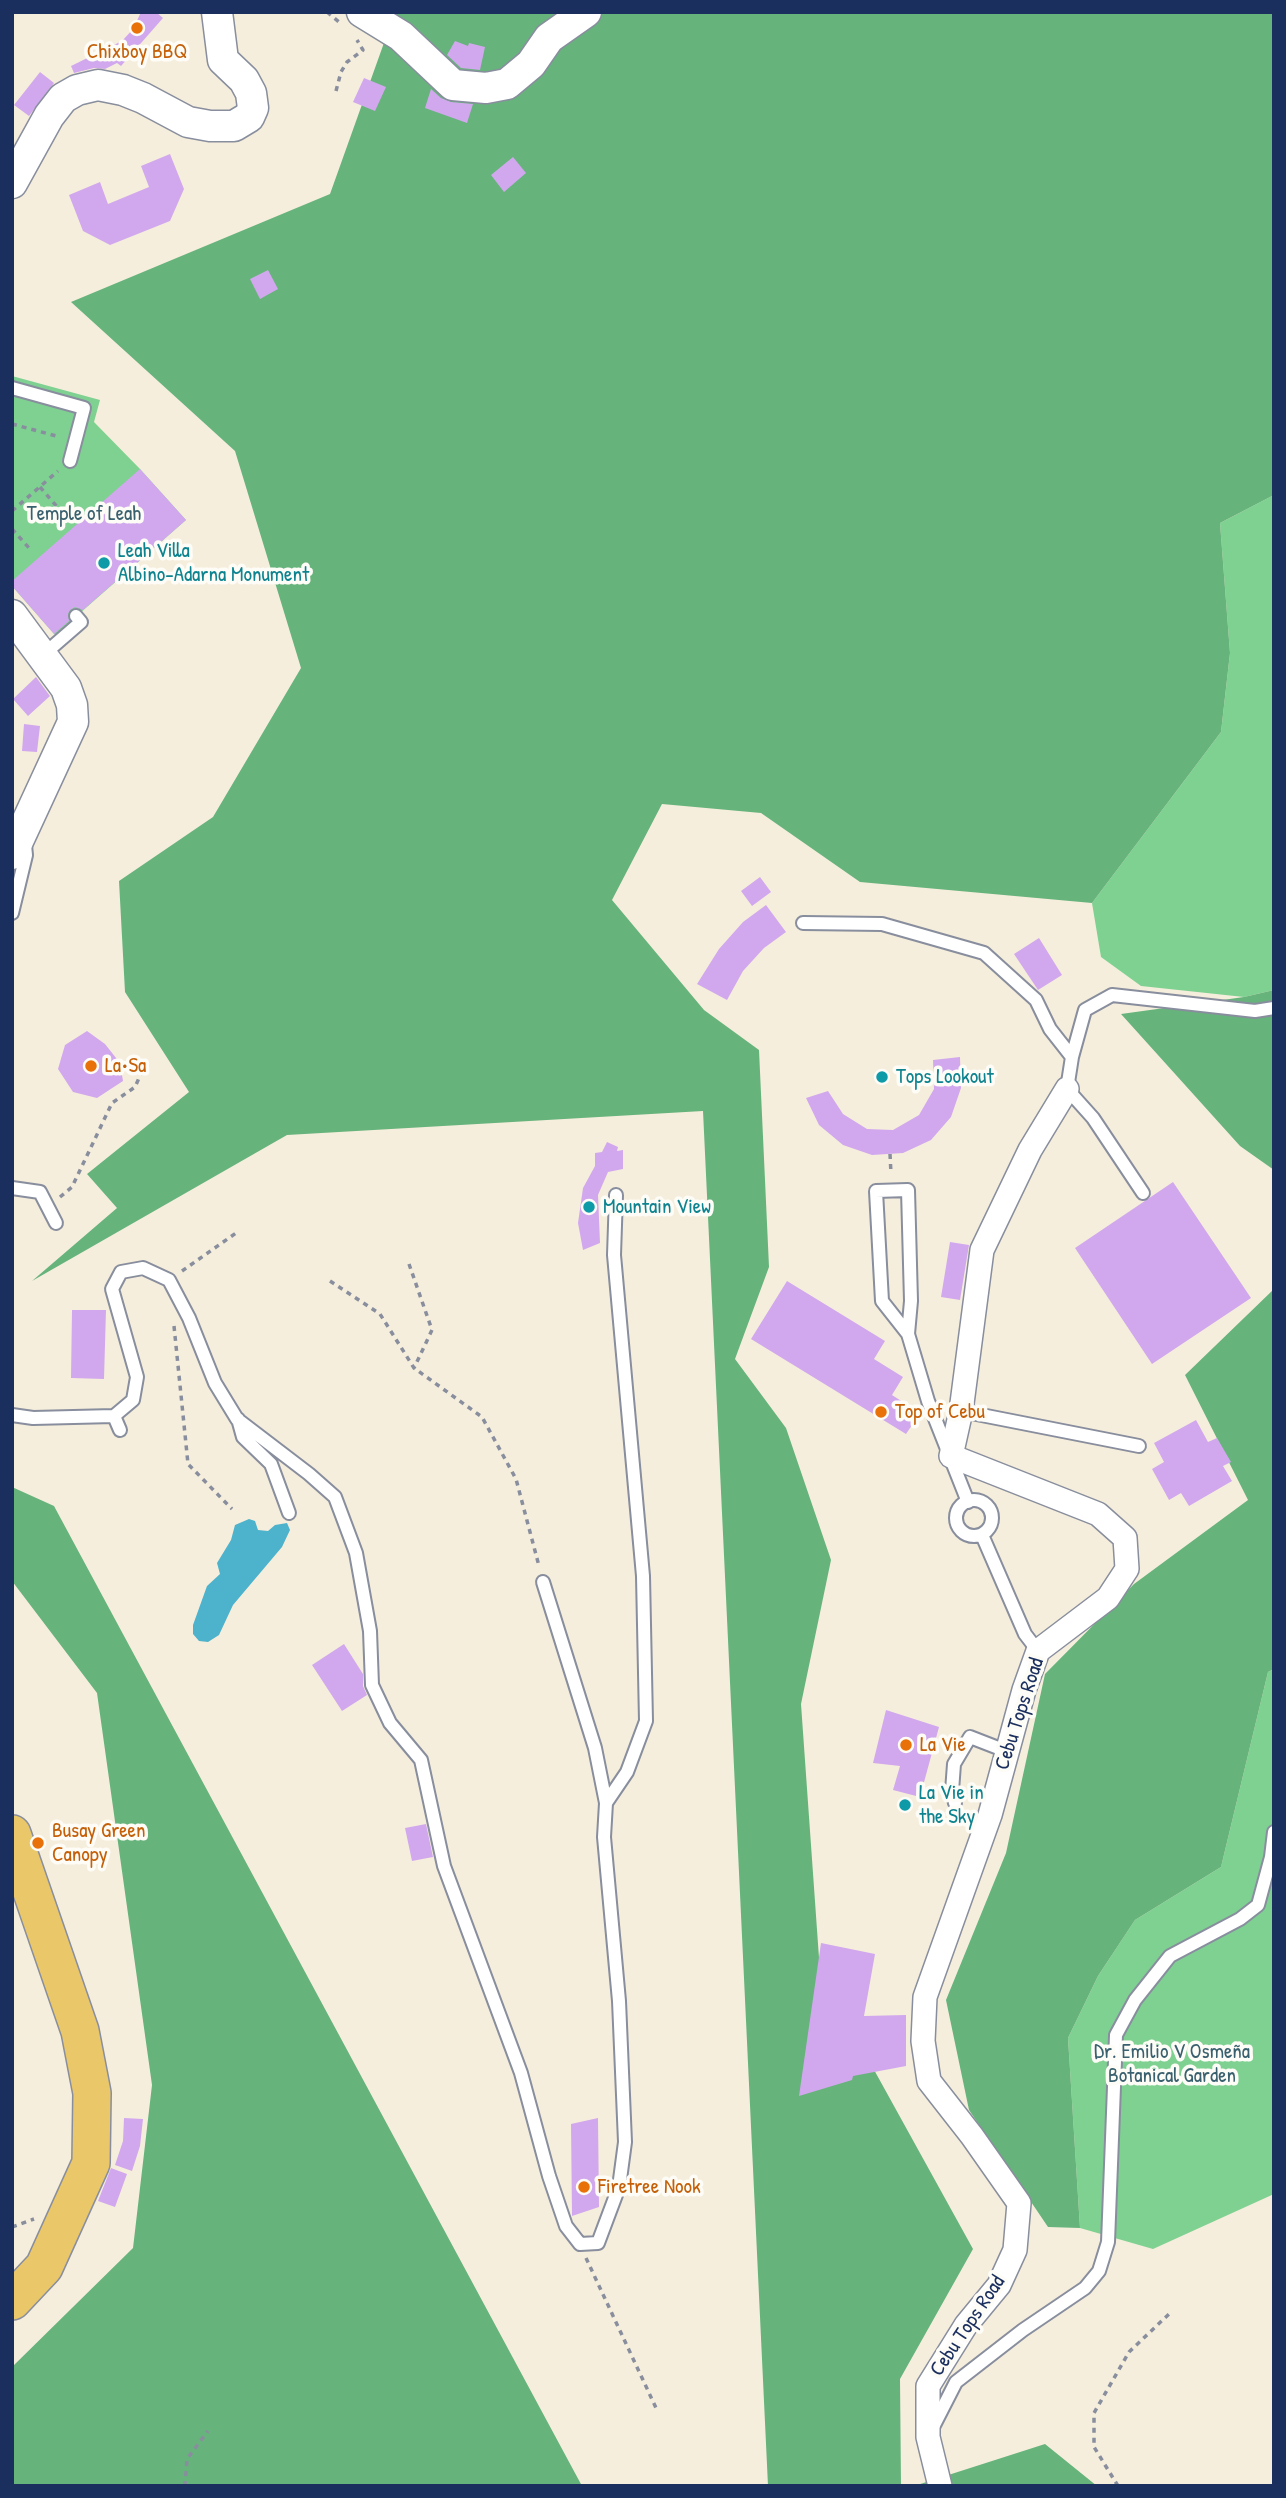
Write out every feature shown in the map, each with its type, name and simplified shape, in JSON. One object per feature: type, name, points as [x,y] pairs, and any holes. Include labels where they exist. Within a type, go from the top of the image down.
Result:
[{"type":"main road","points":[[12,1834],[79,2031],[92,2093],[90,2162],[44,2267],[12,2301]]},
{"type":"street","points":[[12,183],[49,116],[63,98],[76,90],[98,85],[122,90],[188,122],[210,127],[234,126],[249,117],[253,108],[251,93],[244,80],[223,60],[217,12]]},
{"type":"street","points":[[354,25],[401,36],[453,85],[486,88],[507,84],[531,64],[549,38],[586,12]]},
{"type":"street","points":[[12,615],[66,688],[72,705],[73,722],[18,844]]},
{"type":"street","points":[[951,1456],[961,1411],[982,1250],[1030,1150],[1067,1089]]},
{"type":"street","name":"Cebu Tops Road","points":[[940,2486],[928,2437],[928,2386],[966,2325],[999,2286],[1015,2250],[1019,2203],[929,2081],[923,2042],[925,1997],[990,1815],[1006,1751],[1038,1651],[1108,1598],[1127,1569],[1125,1538],[1098,1514],[951,1456]]},
{"type":"lane","points":[[12,388],[85,408],[70,461]]},
{"type":"lane","points":[[43,654],[81,622],[76,616]]},
{"type":"lane","points":[[12,913],[26,855],[18,844]]},
{"type":"lane","points":[[803,923],[882,924],[984,953],[1036,1000],[1050,1029],[1072,1057]]},
{"type":"lane","points":[[1143,1193],[1093,1118],[1067,1089],[1084,1010],[1112,995],[1255,1011],[1274,1008]]},
{"type":"lane","points":[[12,1188],[40,1192],[56,1223]]},
{"type":"lane","points":[[908,1334],[911,1301],[908,1190],[876,1191],[882,1301],[908,1334],[929,1401],[968,1502]]},
{"type":"lane","points":[[606,1803],[627,1772],[646,1721],[643,1576],[614,1255],[616,1195]]},
{"type":"lane","points":[[12,1415],[33,1418],[114,1416],[133,1400],[137,1377],[112,1289],[121,1272],[143,1268],[169,1280],[189,1318],[215,1383],[237,1419],[243,1437],[271,1464],[289,1513]]},
{"type":"lane","points":[[961,1411],[1139,1446]]},
{"type":"lane","points":[[114,1416],[120,1430]]},
{"type":"lane","points":[[237,1419],[335,1497],[356,1553],[370,1631],[372,1685],[390,1723],[421,1760],[444,1866],[521,2073],[549,2176],[566,2226],[580,2244],[598,2243],[619,2187],[625,2142],[620,2001],[604,1837],[606,1803],[595,1748],[543,1582]]},
{"type":"lane","points":[[976,1500],[991,1511],[989,1529],[982,1535],[966,1534],[957,1521],[961,1506],[968,1502],[976,1500]]},
{"type":"lane","points":[[982,1535],[1025,1634],[1038,1651]]},
{"type":"lane","points":[[955,1803],[952,1791],[954,1764],[970,1737],[1006,1751]]},
{"type":"lane","points":[[928,2437],[956,2382],[1023,2330],[1085,2288],[1099,2271],[1108,2242],[1116,2035],[1135,2000],[1170,1956],[1240,1919],[1258,1905],[1271,1857],[1274,1832]]},
{"type":"path","points":[[327,12],[354,25],[363,50],[347,62],[336,91]]},
{"type":"path","points":[[12,425],[76,441]]},
{"type":"path","points":[[12,512],[70,461]]},
{"type":"path","points":[[40,487],[71,523]]},
{"type":"path","points":[[12,529],[29,548]]},
{"type":"path","points":[[48,1208],[72,1187],[112,1103],[135,1087],[143,1069],[123,1065]]},
{"type":"path","points":[[890,1154],[892,1190]]},
{"type":"path","points":[[169,1280],[236,1233]]},
{"type":"path","points":[[410,1264],[432,1330],[414,1368]]},
{"type":"path","points":[[330,1281],[380,1314],[414,1368],[482,1417],[516,1479],[543,1582]]},
{"type":"path","points":[[189,1318],[173,1323],[188,1464],[232,1509]]},
{"type":"path","points":[[580,2244],[657,2410]]},
{"type":"path","points":[[1118,2486],[1094,2447],[1094,2413],[1129,2352],[1169,2314]]},
{"type":"path","points":[[185,2486],[187,2459],[208,2431]]},
{"type":"green space","points":[[395,12],[1274,12],[1274,495],[1220,523],[1230,653],[1221,732],[1092,903],[860,882],[761,813],[662,804],[612,900],[704,1010],[759,1050],[769,1267],[735,1359],[786,1428],[831,1560],[801,1704],[820,1972],[973,2249],[900,2379],[901,2486],[768,2486],[703,1111],[287,1135],[32,1281],[117,1208],[87,1174],[189,1092],[125,992],[119,881],[213,817],[301,668],[235,451],[71,302],[330,194]]},
{"type":"green space","name":"Temple of Leah","points":[[12,376],[100,400],[94,422],[186,520],[55,635],[12,586]]},
{"type":"green space","points":[[1274,495],[1274,990],[1244,997],[1141,986],[1101,957],[1092,903],[1221,732],[1230,653],[1220,523]]},
{"type":"green space","points":[[1274,990],[1274,1170],[1240,1146],[1121,1014],[1244,997]]},
{"type":"green space","points":[[1274,1289],[1274,1669],[1268,1672],[1221,1867],[1135,1920],[1098,1976],[1068,2038],[1080,2228],[1048,2227],[969,2110],[946,2000],[1006,1853],[1045,1674],[1134,1584],[1248,1500],[1185,1375]]},
{"type":"green space","points":[[12,1487],[54,1506],[582,2486],[12,2486],[12,2367],[133,2248],[152,2085],[97,1693],[12,1581]]},
{"type":"green space","name":"Dr. Emilio V Osmeña Botanical Garden","points":[[1274,1669],[1274,2194],[1153,2249],[1080,2228],[1068,2038],[1098,1976],[1135,1920],[1221,1867],[1268,1672]]},
{"type":"green space","points":[[1045,2444],[1097,2486],[914,2486]]},
{"type":"water","points":[[249,1519],[255,1521],[258,1530],[268,1531],[275,1525],[287,1523],[290,1530],[282,1547],[233,1605],[219,1635],[208,1642],[199,1641],[193,1634],[193,1625],[207,1586],[220,1574],[217,1563],[231,1540],[235,1525]]},
{"type":"building","points":[[141,12],[156,12],[163,18],[121,66],[117,63],[105,69],[94,68],[74,73],[71,66],[122,41],[133,29]]},
{"type":"building","points":[[455,41],[468,46],[469,43],[485,47],[480,70],[461,68],[447,55]]},
{"type":"building","points":[[40,72],[54,83],[29,116],[14,105]]},
{"type":"building","points":[[364,78],[386,87],[375,111],[353,102]]},
{"type":"building","points":[[431,89],[451,102],[473,104],[467,123],[425,108]]},
{"type":"building","points":[[170,154],[184,189],[170,221],[110,245],[83,231],[69,195],[100,182],[108,204],[149,187],[141,166]]},
{"type":"building","points":[[513,157],[526,173],[504,192],[491,175]]},
{"type":"building","points":[[268,270],[278,289],[260,299],[250,279]]},
{"type":"building","points":[[140,469],[186,520],[83,610],[75,607],[70,610],[69,621],[54,634],[12,586],[12,581]]},
{"type":"building","points":[[36,677],[50,696],[28,716],[13,699]]},
{"type":"building","points":[[24,724],[40,726],[37,752],[22,751]]},
{"type":"building","points":[[760,877],[771,892],[752,906],[741,891]]},
{"type":"building","points":[[766,905],[786,932],[764,948],[743,971],[727,1000],[697,984],[719,949],[743,922]]},
{"type":"building","points":[[1039,938],[1062,975],[1038,990],[1014,954]]},
{"type":"building","points":[[87,1031],[105,1044],[120,1063],[123,1081],[97,1098],[73,1092],[58,1069],[65,1045]]},
{"type":"building","points":[[960,1057],[961,1088],[951,1117],[931,1140],[903,1153],[872,1155],[843,1145],[819,1125],[806,1098],[828,1091],[843,1114],[867,1129],[893,1130],[919,1115],[934,1089],[933,1060]]},
{"type":"building","name":"Mountain View","points":[[607,1142],[618,1147],[617,1151],[623,1150],[623,1169],[608,1172],[598,1195],[600,1243],[583,1250],[578,1223],[583,1188],[595,1166],[595,1153],[602,1152]]},
{"type":"building","points":[[1173,1182],[1251,1298],[1152,1364],[1075,1248]]},
{"type":"building","points":[[950,1242],[969,1245],[960,1300],[941,1297]]},
{"type":"building","points":[[787,1281],[885,1341],[874,1359],[903,1377],[892,1395],[920,1413],[906,1434],[751,1339]]},
{"type":"building","points":[[72,1310],[106,1310],[104,1379],[71,1378]]},
{"type":"building","points":[[1196,1420],[1208,1442],[1217,1438],[1231,1462],[1223,1466],[1232,1481],[1189,1506],[1181,1493],[1169,1500],[1152,1469],[1164,1462],[1154,1443]]},
{"type":"building","points":[[344,1644],[363,1674],[363,1686],[367,1695],[342,1711],[312,1665]]},
{"type":"building","name":"La Vie","points":[[886,1710],[939,1727],[920,1797],[893,1790],[900,1766],[873,1763]]},
{"type":"building","points":[[426,1824],[433,1857],[412,1861],[405,1828]]},
{"type":"building","points":[[821,1943],[875,1954],[864,2016],[906,2015],[906,2066],[853,2076],[852,2080],[799,2096]]},
{"type":"building","points":[[124,2118],[143,2119],[140,2146],[132,2171],[115,2165],[123,2141]]},
{"type":"building","points":[[598,2118],[599,2207],[572,2216],[571,2124]]},
{"type":"building","points":[[111,2168],[127,2174],[115,2207],[98,2201]]},
{"type":"place","name":"Chixboy BBQ","points":[[137,28]]},
{"type":"place","name":"Leah Villa Albino-Adarna Monument","points":[[104,563]]},
{"type":"place","name":"La•Sa","points":[[91,1066]]},
{"type":"place","name":"Tops Lookout","points":[[882,1077]]},
{"type":"place","name":"Mountain View","points":[[589,1207]]},
{"type":"place","name":"Top of Cebu","points":[[881,1412]]},
{"type":"place","name":"La Vie","points":[[906,1745]]},
{"type":"place","name":"La Vie in the Sky","points":[[905,1805]]},
{"type":"place","name":"Busay Green Canopy","points":[[38,1843]]},
{"type":"place","name":"Firetree Nook","points":[[584,2187]]}]
